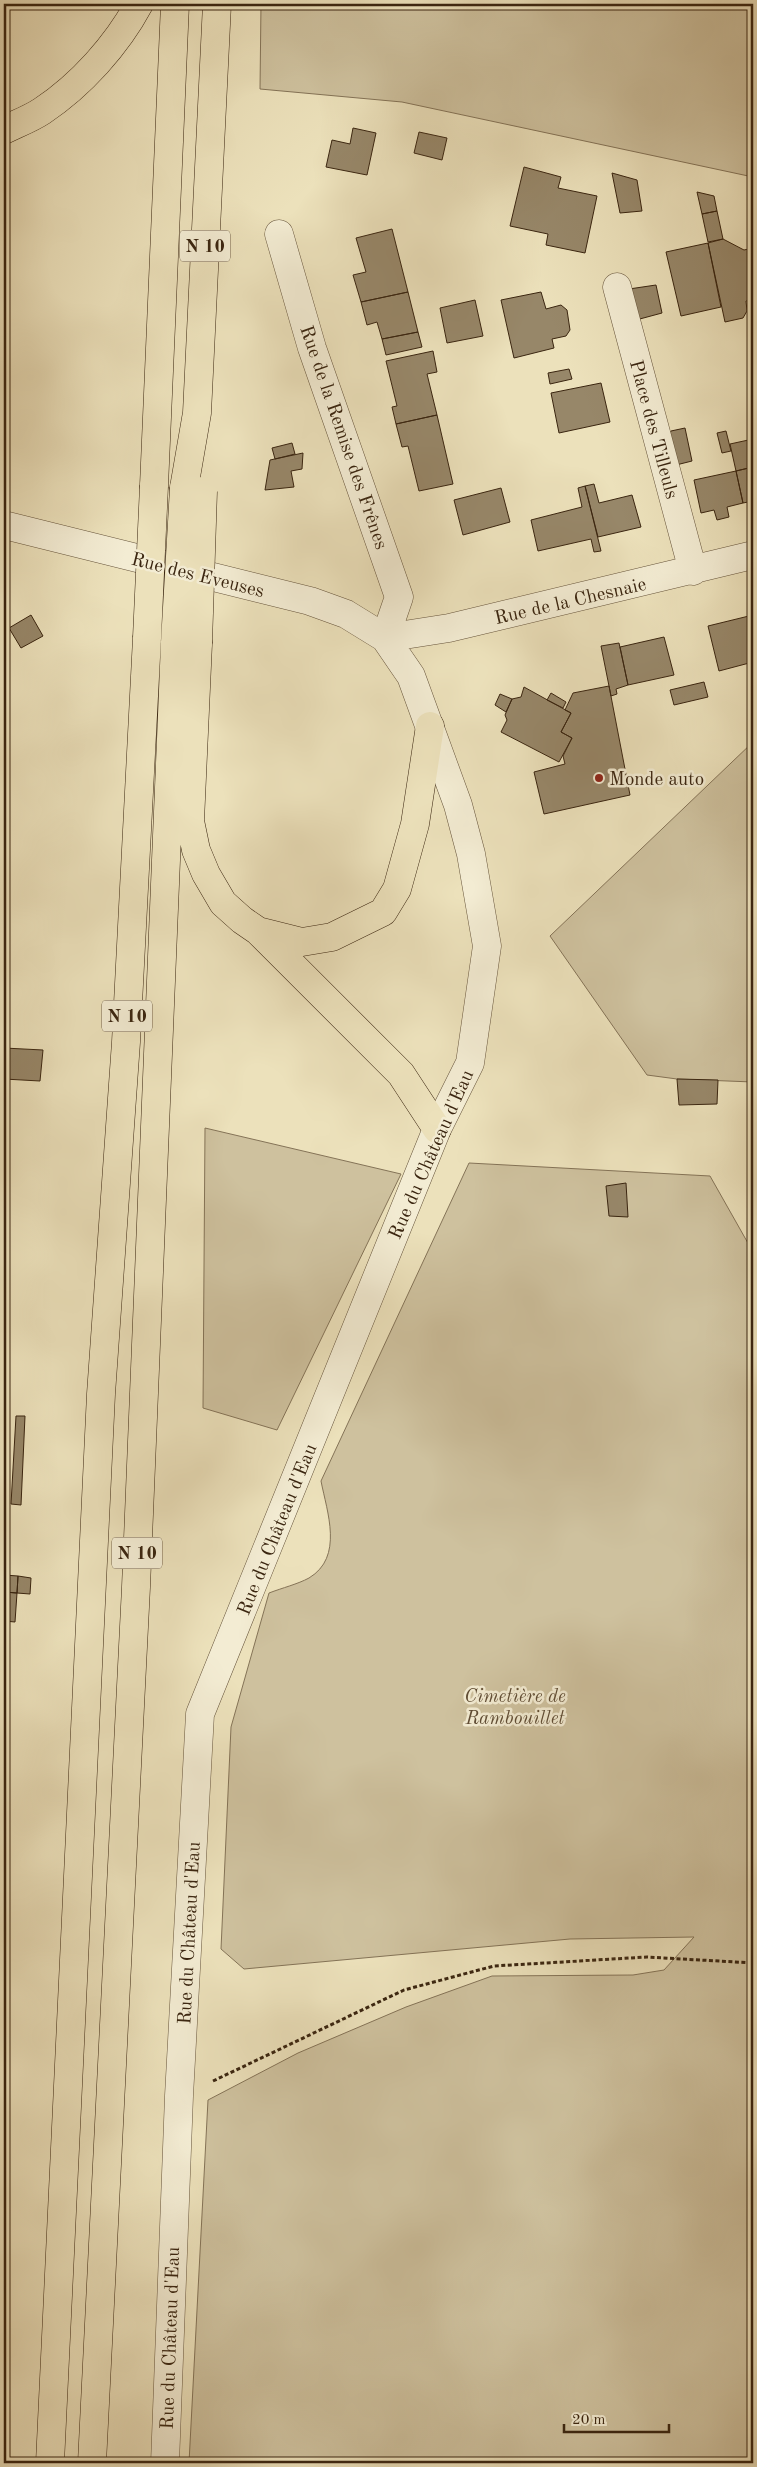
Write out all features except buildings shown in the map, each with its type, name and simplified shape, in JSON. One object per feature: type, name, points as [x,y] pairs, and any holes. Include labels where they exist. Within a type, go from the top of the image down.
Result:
[{"type":"main road","points":[[4,130],[40,112],[67,93],[105,54],[132,17],[139,4]]},
{"type":"main road","name":"N 10","points":[[50,2463],[101,1394],[126,1042],[147,638],[175,4]]},
{"type":"main road","name":"N 10","points":[[92,2463],[136,1586],[187,642],[216,4]]},
{"type":"main road","points":[[187,642],[190,821],[196,850],[223,903],[258,931],[401,1074],[437,1129]]},
{"type":"main road","points":[[258,931],[302,942],[332,938],[383,912],[397,889],[415,824],[430,726]]},
{"type":"street","name":"Rue de la Remise des Frênes","points":[[280,234],[312,348],[399,597],[385,638]]},
{"type":"street","name":"Place des Tilleuls","points":[[617,287],[693,570]]},
{"type":"street","name":"Rue des Eveuses","points":[[4,526],[310,602],[346,614],[385,638]]},
{"type":"street","name":"Rue de la Chesnaie","points":[[385,638],[449,628],[753,555]]},
{"type":"street","name":"Rue du Château d'Eau","points":[[164,2463],[179,2096],[200,1714],[437,1129],[470,1063],[487,946],[470,854],[458,805],[411,676],[385,638]]},
{"type":"path","points":[[179,2096],[404,1990],[494,1966],[647,1957],[753,1963]]},
{"type":"green space","points":[[261,4],[753,4],[753,177],[402,102],[260,89]]},
{"type":"green space","points":[[753,742],[753,1082],[677,1079],[647,1075],[550,936]]},
{"type":"green space","points":[[205,1128],[401,1174],[277,1430],[203,1408]]},
{"type":"green space","name":"Cimetière de Rambouillet","points":[[469,1163],[710,1176],[753,1252],[753,2463],[189,2463],[208,2100],[298,2053],[406,2007],[492,1976],[633,1975],[664,1970],[694,1937],[570,1939],[244,1969],[221,1949],[231,1727],[269,1593],[309,1578],[320,1569],[326,1558],[330,1546],[330,1533],[321,1481]]},
{"type":"place","name":"Monde auto","points":[[599,778]]}]
